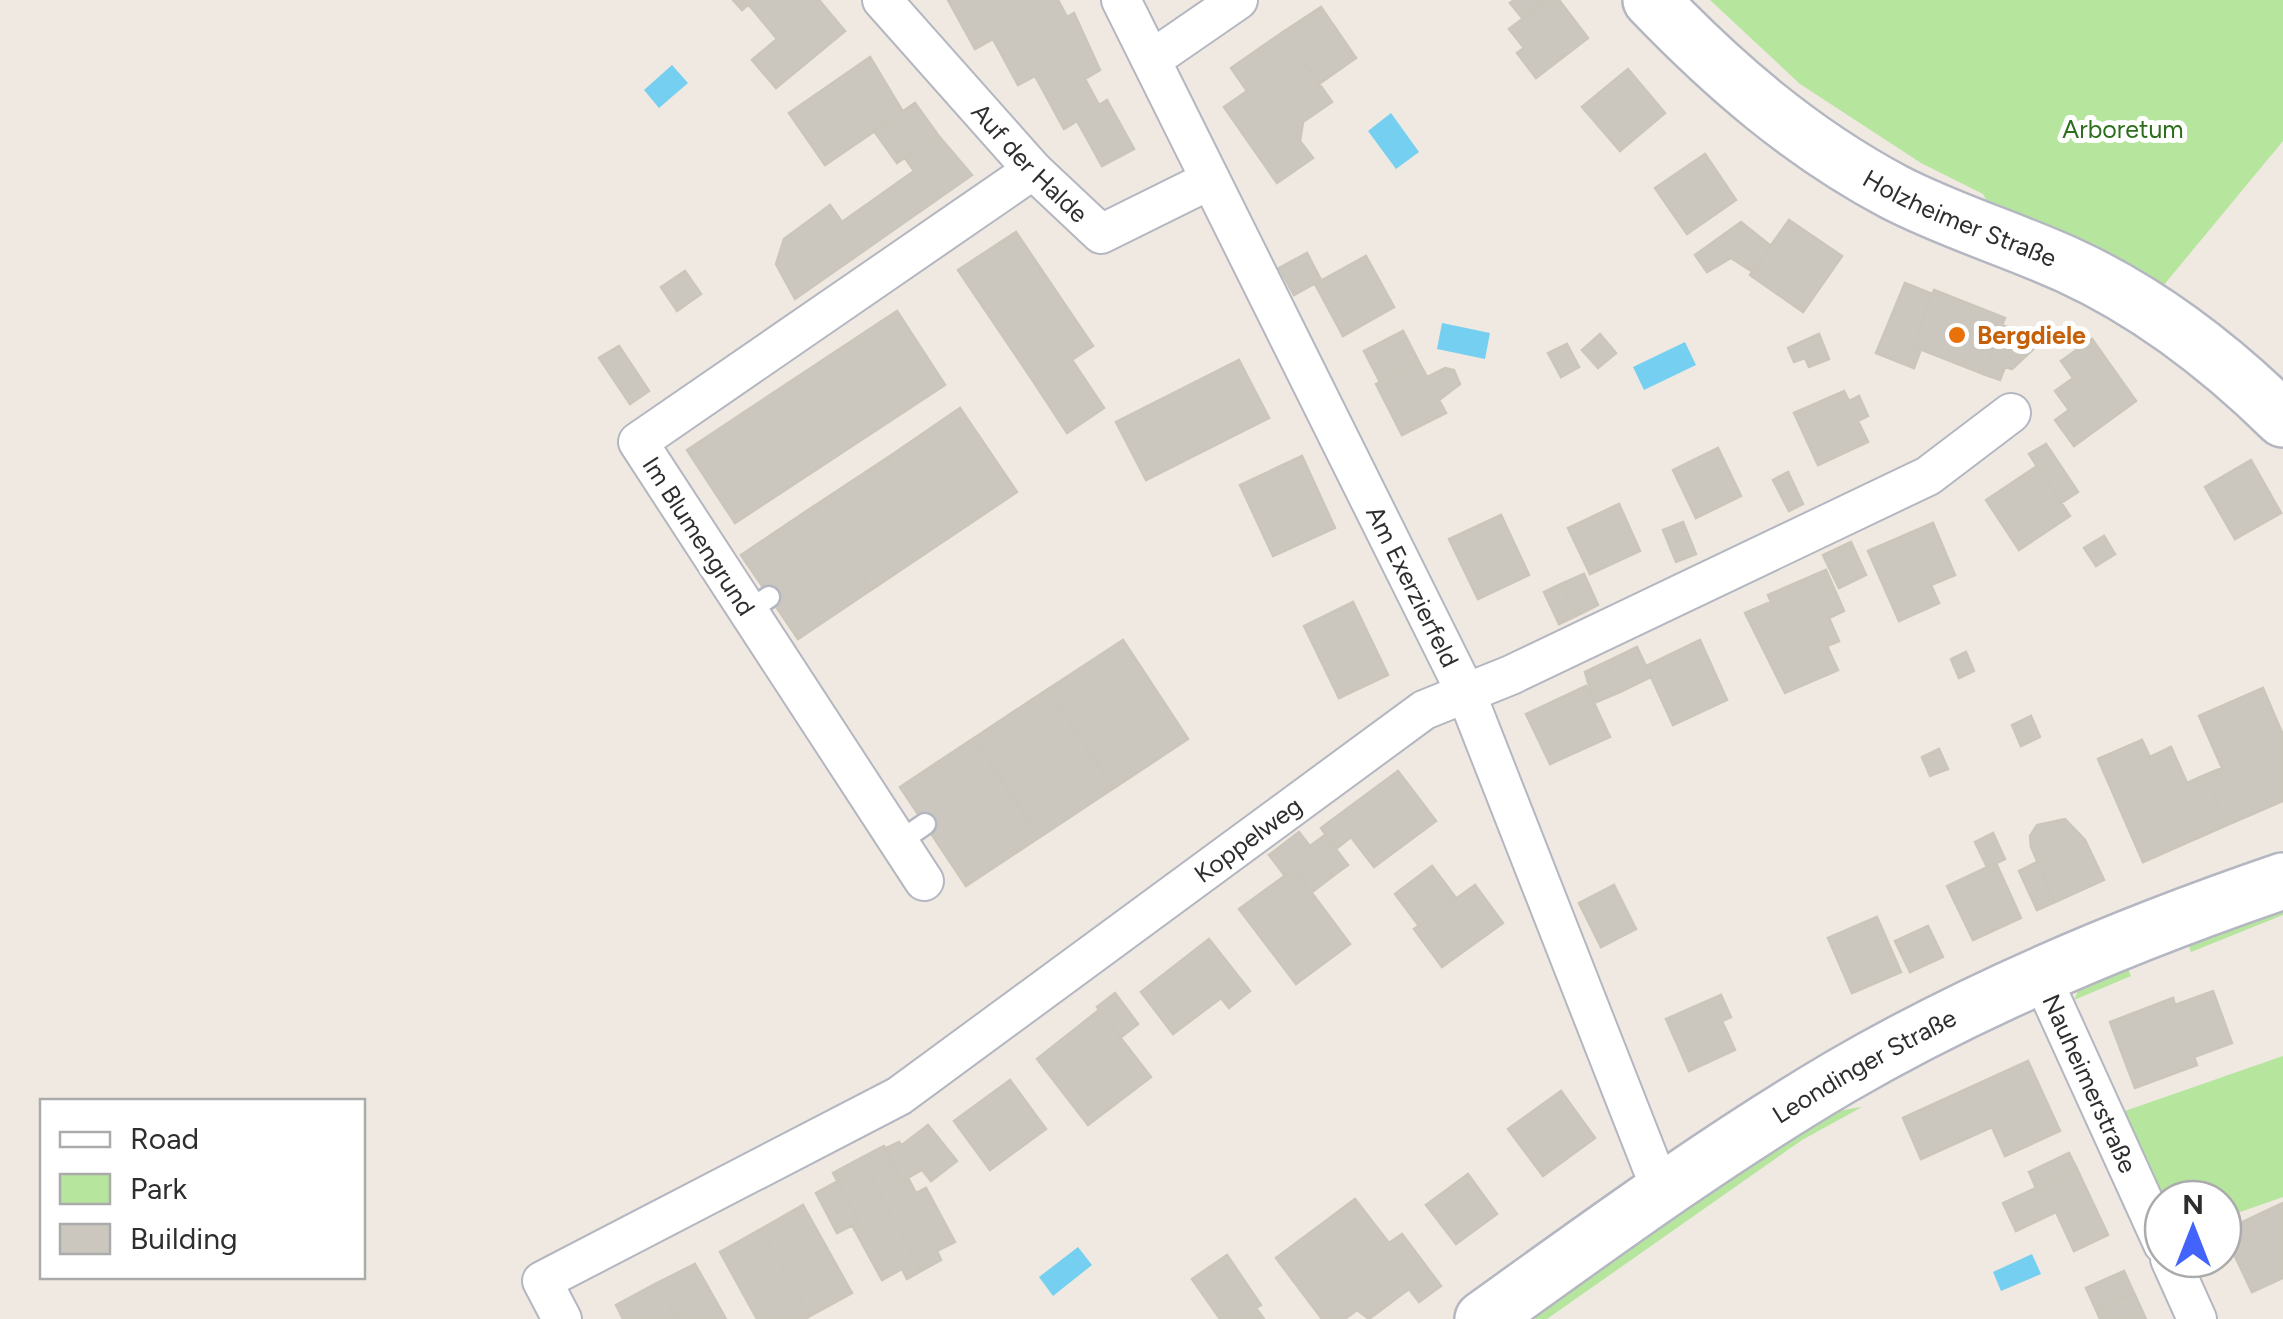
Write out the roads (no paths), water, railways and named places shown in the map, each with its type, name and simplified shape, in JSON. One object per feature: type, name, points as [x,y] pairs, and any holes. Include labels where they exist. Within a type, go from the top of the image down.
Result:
[{"type":"street","name":"Auf der Halde","points":[[882,0],[1033,170],[1102,234],[1210,180]]},
{"type":"street","name":"Am Exerzierfeld","points":[[1121,0],[1466,693],[1652,1167],[1668,1186]]},
{"type":"street","points":[[1151,60],[1238,0]]},
{"type":"street","name":"Holzheimer Straße","points":[[1651,0],[1756,103],[1824,152],[1896,192],[2067,265],[2132,298],[2197,344],[2283,419]]},
{"type":"street","name":"Im Blumengrund","points":[[924,881],[912,833],[758,604],[638,442],[1033,170]]},
{"type":"street","name":"Koppelweg","points":[[562,1319],[542,1280],[899,1096],[1424,710],[1928,476],[2011,413]]},
{"type":"street","name":"Leondinger Straße","points":[[1483,1319],[1668,1186],[1844,1074],[2041,976],[2283,881]]},
{"type":"street","name":"Nauheimerstraße","points":[[2041,976],[2143,1200]]},
{"type":"street","points":[[2179,1279],[2197,1319]]},
{"type":"water","points":[[672,65],[688,83],[659,108],[644,90]]},
{"type":"water","points":[[1391,113],[1419,152],[1396,169],[1368,131]]},
{"type":"water","points":[[1442,323],[1490,333],[1485,359],[1437,349]]},
{"type":"water","points":[[1685,342],[1696,365],[1644,390],[1633,367]]},
{"type":"water","points":[[1078,1247],[1092,1265],[1053,1296],[1039,1277]]},
{"type":"water","points":[[2032,1254],[2041,1274],[2001,1291],[1993,1272]]},
{"type":"place","name":"Bergdiele","points":[[1957,335]]},
{"type":"park label","name":"Arboretum","points":[[2123,129]]}]
